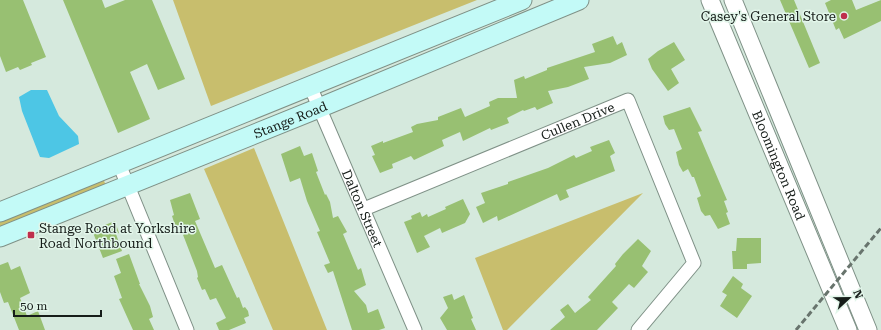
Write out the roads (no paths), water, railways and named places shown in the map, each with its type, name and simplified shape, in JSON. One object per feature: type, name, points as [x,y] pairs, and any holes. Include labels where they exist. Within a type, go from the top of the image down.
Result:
[{"type":"main road","name":"Stange Road","points":[[0,212],[522,0]]},
{"type":"main road","name":"Stange Road","points":[[0,237],[319,108],[579,0]]},
{"type":"street","name":"Bloomington Road","points":[[710,0],[848,330]]},
{"type":"street","name":"Bloomington Road","points":[[733,0],[868,330]]},
{"type":"street","name":"Dalton Street","points":[[310,86],[415,330]]},
{"type":"street","name":"Cullen Drive","points":[[364,209],[628,100],[694,263],[638,330]]},
{"type":"street","points":[[119,164],[187,330]]},
{"type":"water","points":[[31,90],[47,90],[59,116],[78,136],[79,144],[49,158],[40,157],[22,111],[19,97]]},
{"type":"railway","points":[[796,330],[881,228]]},
{"type":"place","name":"Casey's General Store","points":[[844,16]]},
{"type":"place","name":"Stange Road at Yorkshire Road Northbound","points":[[31,235]]}]
